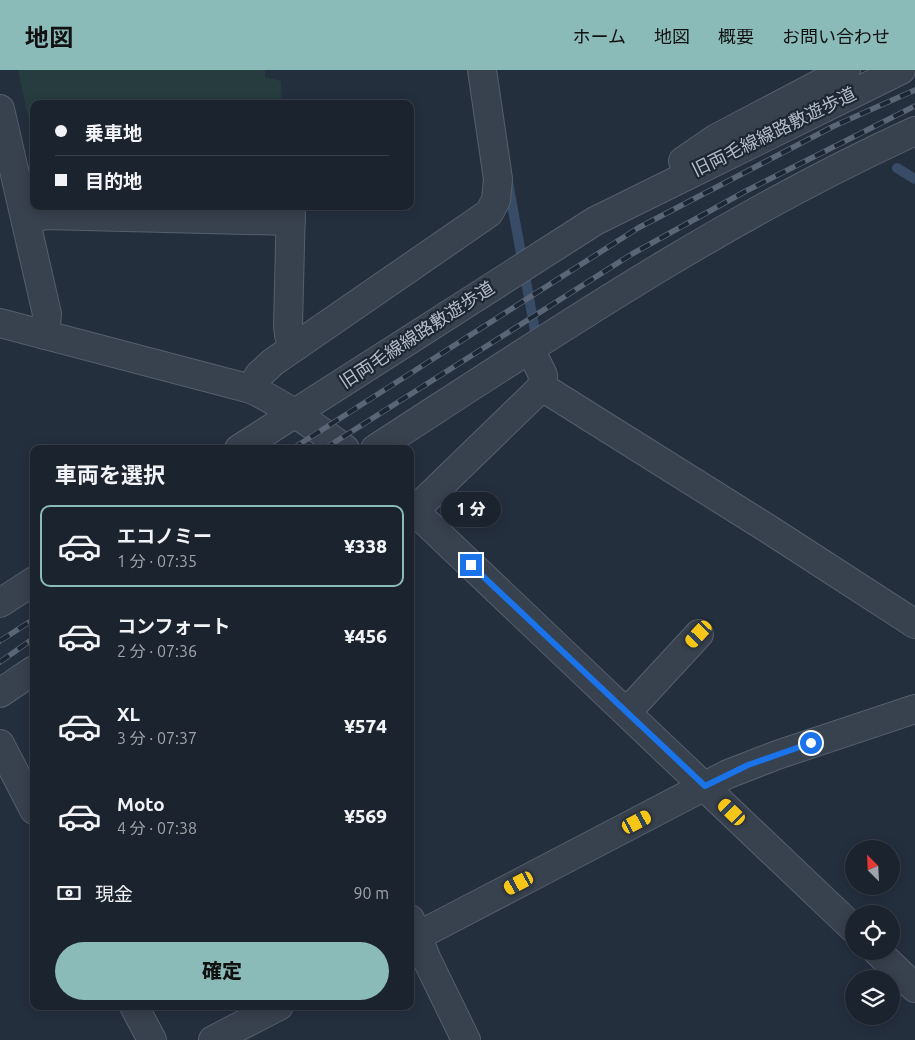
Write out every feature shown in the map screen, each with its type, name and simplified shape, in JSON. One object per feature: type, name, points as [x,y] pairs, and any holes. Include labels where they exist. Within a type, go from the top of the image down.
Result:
[{"type":"street","points":[[251,389],[259,375],[273,362],[489,213],[496,200],[498,180],[482,70]]},
{"type":"street","name":"旧両毛線線路敷遊歩道","points":[[245,445],[594,221],[715,139],[846,70]]},
{"type":"street","name":"旧両毛線線路敷遊歩道","points":[[594,221],[901,70]]},
{"type":"street","points":[[0,109],[48,314],[45,335]]},
{"type":"street","points":[[381,445],[686,250],[780,198],[915,131]]},
{"type":"street","points":[[26,221],[45,215],[291,214],[288,325],[289,335],[296,346]]},
{"type":"street","points":[[0,323],[251,389],[294,413],[340,445]]},
{"type":"street","points":[[414,507],[542,388],[543,375],[530,349]]},
{"type":"street","points":[[542,388],[770,530],[915,624]]},
{"type":"street","points":[[414,511],[845,920]]},
{"type":"street","points":[[0,603],[30,584]]},
{"type":"street","points":[[627,712],[699,634]]},
{"type":"street","points":[[0,693],[30,673]]},
{"type":"street","points":[[414,931],[748,765],[915,709]]},
{"type":"street","points":[[0,744],[30,802]]},
{"type":"street","points":[[414,936],[466,1040]]},
{"type":"street","points":[[886,960],[915,988]]},
{"type":"street","points":[[136,1010],[152,1040]]},
{"type":"street","points":[[213,1040],[271,1010]]},
{"type":"green space","points":[[18,70],[265,70],[265,77],[281,81],[282,100],[30,100],[30,127]]},
{"type":"waterway","points":[[897,168],[915,179]]},
{"type":"waterway","points":[[508,182],[537,342]]},
{"type":"railway","points":[[298,445],[638,228],[834,126],[915,90]]},
{"type":"railway","points":[[330,445],[632,254],[746,191],[915,106]]},
{"type":"railway","points":[[0,641],[30,622]]},
{"type":"railway","points":[[0,662],[30,641]]},
{"type":"route","points":[[471,565],[705,786],[748,765],[811,743]]}]
